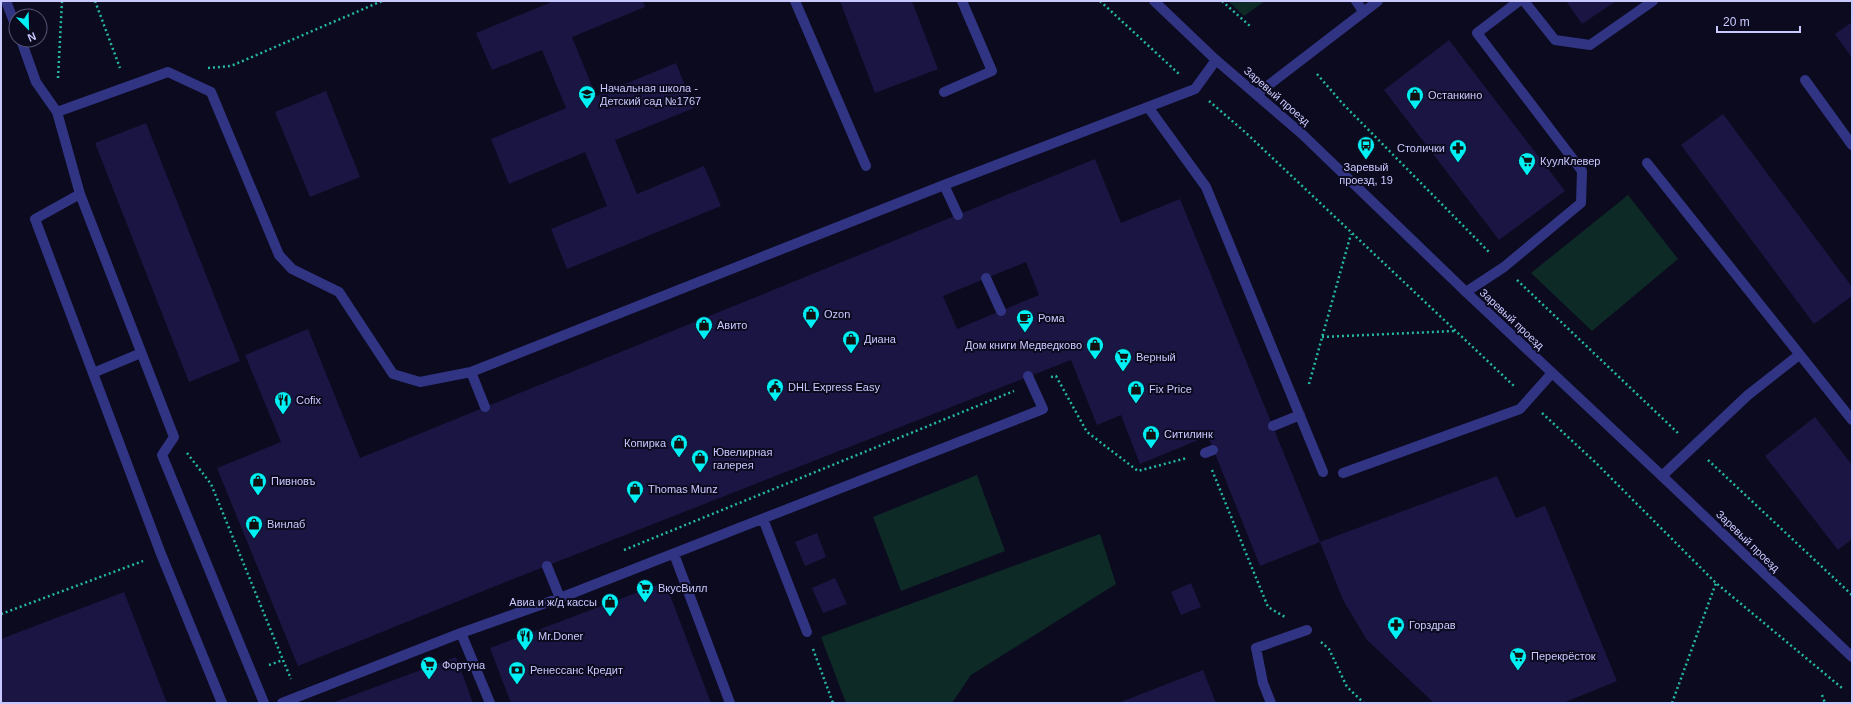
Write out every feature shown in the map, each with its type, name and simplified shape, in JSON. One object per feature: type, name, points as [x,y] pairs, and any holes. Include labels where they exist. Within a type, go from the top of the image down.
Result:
[{"type":"street","points":[[795,1],[866,166]]},
{"type":"street","points":[[944,92],[992,71],[962,1]]},
{"type":"street","name":"Заревый проезд","points":[[1154,1],[1216,60],[1302,134],[1466,292],[1852,657]]},
{"type":"street","points":[[1356,1],[1363,12]]},
{"type":"street","points":[[1257,94],[1378,1]]},
{"type":"street","points":[[1466,292],[1504,267],[1580,203],[1582,171],[1477,33],[1519,1]]},
{"type":"street","points":[[1524,1],[1555,40],[1590,45],[1653,1]]},
{"type":"street","points":[[24,48],[36,82],[57,112],[80,194],[174,437],[162,455],[264,703]]},
{"type":"street","points":[[57,112],[168,72],[211,92],[279,255],[292,269],[339,292],[393,374],[420,382],[471,372],[944,185],[1195,89],[1216,60]]},
{"type":"street","points":[[1805,80],[1848,132],[1852,145]]},
{"type":"street","points":[[1148,107],[1206,188],[1323,472]]},
{"type":"street","points":[[1647,163],[1798,355],[1852,420]]},
{"type":"street","points":[[944,185],[958,215]]},
{"type":"street","points":[[80,194],[35,219],[161,554],[222,703]]},
{"type":"street","points":[[986,278],[1001,311]]},
{"type":"street","points":[[93,373],[141,354]]},
{"type":"street","points":[[1662,476],[1748,395],[1798,355]]},
{"type":"street","points":[[471,372],[485,407]]},
{"type":"street","points":[[1342,473],[1520,408],[1552,373]]},
{"type":"street","points":[[282,703],[461,633],[560,598],[674,554],[1043,409],[1028,376]]},
{"type":"street","points":[[1272,426],[1300,416]]},
{"type":"street","points":[[763,519],[807,632]]},
{"type":"street","points":[[674,554],[730,703]]},
{"type":"street","points":[[547,566],[560,598]]},
{"type":"street","points":[[1271,703],[1263,683],[1256,648],[1307,630]]},
{"type":"street","points":[[461,633],[490,703]]},
{"type":"path","points":[[57,112],[62,1]]},
{"type":"path","points":[[95,1],[128,87]]},
{"type":"path","points":[[208,68],[231,66],[382,1]]},
{"type":"path","points":[[1100,1],[1195,89],[1245,132],[1351,234],[1595,462],[1716,583],[1842,688]]},
{"type":"path","points":[[1222,1],[1250,26]]},
{"type":"path","points":[[1317,74],[1343,104],[1504,267],[1852,595]]},
{"type":"path","points":[[1311,375],[1351,234]]},
{"type":"path","points":[[1322,337],[1454,331]]},
{"type":"path","points":[[174,437],[211,484],[283,660]]},
{"type":"path","points":[[1,614],[161,554]]},
{"type":"path","points":[[1256,579],[1268,607]]},
{"type":"path","points":[[1672,703],[1716,583]]},
{"type":"path","points":[[807,632],[833,703]]},
{"type":"path","points":[[1329,649],[1347,687],[1364,703]]},
{"type":"path","points":[[1822,695],[1825,703]]},
{"type":"green space","points":[[1228,1],[1265,1],[1244,16]]},
{"type":"green space","points":[[1628,195],[1678,259],[1592,331],[1531,273]]},
{"type":"green space","points":[[977,475],[1005,551],[901,591],[873,517]]},
{"type":"green space","points":[[1100,534],[1116,584],[971,675],[952,703],[846,703],[821,637]]},
{"type":"building","points":[[554,1],[643,1],[645,7],[572,37],[596,96],[676,63],[694,108],[615,140],[637,194],[704,166],[721,206],[567,269],[551,229],[607,206],[585,152],[509,184],[491,139],[566,108],[542,50],[492,70],[476,33]]},
{"type":"building","points":[[840,1],[912,1],[938,69],[875,93]]},
{"type":"building","points":[[1566,1],[1616,1],[1582,24]]},
{"type":"building","points":[[1852,22],[1852,58],[1835,34]]},
{"type":"building","points":[[1449,40],[1565,191],[1499,240],[1384,90]]},
{"type":"building","points":[[326,91],[360,177],[310,197],[275,112]]},
{"type":"building","points":[[1723,114],[1852,287],[1852,296],[1814,324],[1681,145]]},
{"type":"building","points":[[146,123],[240,361],[189,382],[95,143]]},
{"type":"building","points":[[1095,159],[1121,223],[1180,199],[1320,542],[1260,566],[1208,436],[1140,464],[1121,415],[1097,425],[1071,360],[498,585],[298,666],[217,468],[281,442],[245,355],[308,329],[360,458]],"holes":[[[1026,262],[1039,295],[957,329],[943,296]]]},
{"type":"building","points":[[1815,417],[1852,465],[1852,539],[1838,550],[1765,456]]},
{"type":"building","points":[[1497,476],[1516,518],[1545,506],[1617,681],[1563,703],[1434,703],[1367,640],[1343,600],[1320,542]]},
{"type":"building","points":[[817,533],[826,557],[805,566],[795,542]]},
{"type":"building","points":[[835,578],[847,604],[823,613],[812,588]]},
{"type":"building","points":[[665,582],[711,703],[511,703],[490,648]]},
{"type":"building","points":[[1191,583],[1201,607],[1181,615],[1171,592]]},
{"type":"building","points":[[124,592],[167,703],[1,703],[1,639]]},
{"type":"building","name":"Фортуна","points":[[456,657],[473,703],[332,703]]},
{"type":"building","points":[[1203,670],[1216,703],[1118,703]]},
{"type":"place","name":"Начальная школа - Детский сад №1767","points":[[587,109]]},
{"type":"place","name":"Останкино","points":[[1415,110]]},
{"type":"place","name":"Заревый проезд, 19","points":[[1366,160]]},
{"type":"place","name":"Столички","points":[[1458,163]]},
{"type":"place","name":"КуулКлевер","points":[[1527,176]]},
{"type":"place","name":"Ozon","points":[[811,329]]},
{"type":"place","name":"Рома","points":[[1025,333]]},
{"type":"place","name":"Авито","points":[[704,340]]},
{"type":"place","name":"Диана","points":[[851,354]]},
{"type":"place","name":"Дом книги Медведково","points":[[1095,360]]},
{"type":"place","name":"Верный","points":[[1123,372]]},
{"type":"place","name":"DHL Express Easy","points":[[775,402]]},
{"type":"place","name":"Fix Price","points":[[1136,404]]},
{"type":"place","name":"Cofix","points":[[283,415]]},
{"type":"place","name":"Ситилинк","points":[[1151,449]]},
{"type":"place","name":"Копирка","points":[[679,458]]},
{"type":"place","name":"Ювелирная галерея","points":[[700,473]]},
{"type":"place","name":"Пивновъ","points":[[258,496]]},
{"type":"place","name":"Thomas Munz","points":[[635,504]]},
{"type":"place","name":"Винлаб","points":[[254,539]]},
{"type":"place","name":"ВкусВилл","points":[[645,603]]},
{"type":"place","name":"Авиа и ж/д кассы","points":[[610,617]]},
{"type":"place","name":"Горздрав","points":[[1396,640]]},
{"type":"place","name":"Mr.Doner","points":[[525,651]]},
{"type":"place","name":"Перекрёсток","points":[[1518,671]]},
{"type":"place","name":"Фортуна","points":[[429,680]]},
{"type":"place","name":"Ренессанс Кредит","points":[[517,685]]}]
